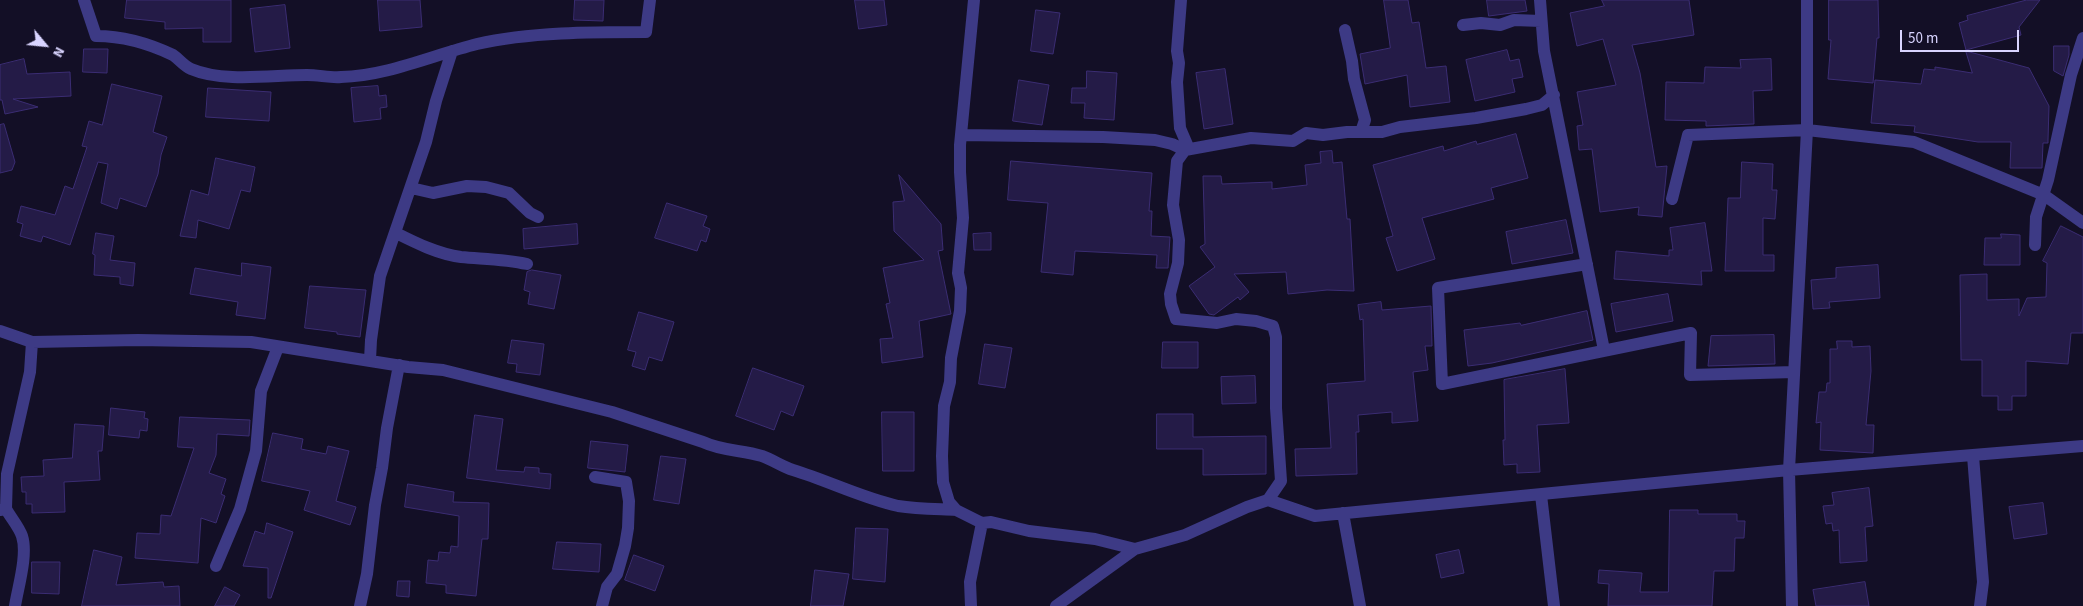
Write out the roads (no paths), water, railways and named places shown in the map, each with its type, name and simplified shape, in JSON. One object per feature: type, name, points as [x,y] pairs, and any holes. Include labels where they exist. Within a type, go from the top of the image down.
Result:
[{"type":"street","points":[[84,0],[96,36],[109,36],[148,45],[174,56],[190,68],[219,75],[341,77],[371,73],[452,51],[512,38],[611,32],[646,32],[650,0]]},
{"type":"street","points":[[956,510],[949,502],[943,482],[942,456],[944,406],[950,382],[951,358],[960,311],[961,288],[958,273],[963,218],[960,172],[961,135],[974,0]]},
{"type":"street","points":[[1181,0],[1177,51],[1179,63],[1177,82],[1180,128],[1187,149]]},
{"type":"street","points":[[1540,0],[1540,21],[1544,51],[1604,350]]},
{"type":"street","points":[[1792,606],[1789,470],[1807,130],[1808,0]]},
{"type":"street","points":[[1463,25],[1481,23],[1500,24],[1514,20],[1540,21]]},
{"type":"street","points":[[1345,30],[1354,79],[1366,120],[1361,132]]},
{"type":"street","points":[[2035,245],[2036,217],[2044,195],[2071,75],[2083,38]]},
{"type":"street","points":[[370,360],[380,276],[426,142],[436,101],[452,51]]},
{"type":"street","points":[[961,135],[1103,137],[1154,140],[1187,149],[1251,138],[1293,141],[1306,133],[1323,135],[1382,132],[1400,127],[1476,118],[1526,109],[1542,105],[1554,95]]},
{"type":"street","points":[[1672,199],[1688,135],[1807,130],[1914,142],[2044,195],[2083,223]]},
{"type":"street","points":[[1056,606],[1135,549],[1185,535],[1268,500],[1280,481],[1276,408],[1276,337],[1273,326],[1256,321],[1236,319],[1217,323],[1176,319],[1171,304],[1170,294],[1175,282],[1179,240],[1173,205],[1177,161],[1187,149]]},
{"type":"street","points":[[411,188],[433,193],[467,186],[486,187],[509,193],[530,213],[538,217]]},
{"type":"street","points":[[396,233],[426,247],[460,257],[510,260],[527,264]]},
{"type":"street","points":[[1587,264],[1438,288],[1442,384],[1691,333],[1690,376],[1794,372]]},
{"type":"street","points":[[0,330],[32,342],[138,340],[251,342],[443,370],[612,412],[714,448],[760,456],[855,493],[893,504],[956,510],[982,523],[991,522],[1135,549]]},
{"type":"street","points":[[15,606],[19,589],[23,550],[22,536],[3,510],[7,474],[30,372],[32,342]]},
{"type":"street","points":[[216,566],[240,509],[256,451],[261,391],[278,346]]},
{"type":"street","points":[[360,606],[367,574],[375,505],[399,365]]},
{"type":"street","points":[[1268,500],[1315,516],[1789,470],[2083,446]]},
{"type":"street","points":[[1973,456],[1983,582],[1980,606]]},
{"type":"street","points":[[595,477],[626,482],[628,500],[628,528],[625,546],[617,574],[607,587],[602,606]]},
{"type":"street","points":[[1541,495],[1554,606]]},
{"type":"street","points":[[1343,513],[1360,606]]},
{"type":"street","points":[[970,606],[970,582],[982,523]]}]
